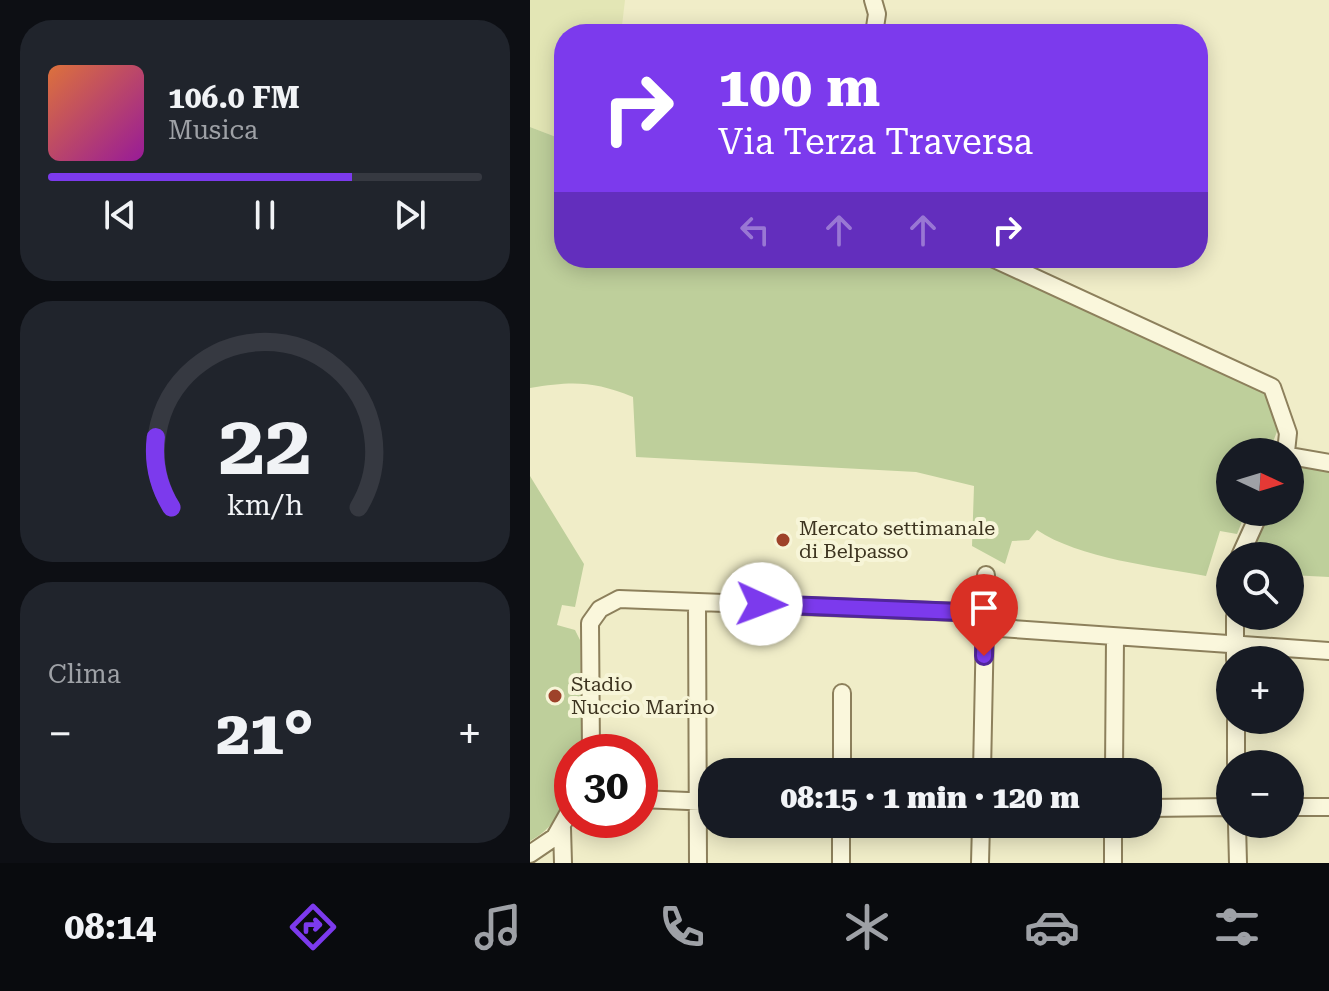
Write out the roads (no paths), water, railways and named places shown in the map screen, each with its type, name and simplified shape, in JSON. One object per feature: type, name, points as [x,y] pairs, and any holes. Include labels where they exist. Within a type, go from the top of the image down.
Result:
[{"type":"street","points":[[873,0],[877,14],[876,24]]},
{"type":"street","points":[[1014,268],[1272,387],[1288,438]]},
{"type":"street","points":[[1304,458],[1329,463]]},
{"type":"street","points":[[982,758],[986,575]]},
{"type":"street","points":[[591,734],[590,623],[600,609],[619,599],[985,620],[1216,651]]},
{"type":"street","points":[[697,602],[703,758]]},
{"type":"street","points":[[1114,758],[1115,638]]},
{"type":"street","points":[[1304,652],[1329,651]]},
{"type":"street","points":[[842,693],[842,758]]},
{"type":"street","points":[[658,800],[698,802]]},
{"type":"street","points":[[1162,808],[1216,807]]},
{"type":"street","points":[[1304,807],[1329,807]]},
{"type":"street","points":[[530,854],[554,838]]},
{"type":"street","points":[[562,838],[563,863]]},
{"type":"street","points":[[698,863],[701,838]]},
{"type":"street","points":[[841,838],[841,863]]},
{"type":"street","points":[[980,863],[981,838]]},
{"type":"street","points":[[1113,838],[1113,863]]},
{"type":"street","points":[[1237,838],[1238,863]]},
{"type":"place","name":"Mercato settimanale di Belpasso","points":[[783,540]]},
{"type":"place","name":"Stadio Nuccio Marino","points":[[555,696]]}]
